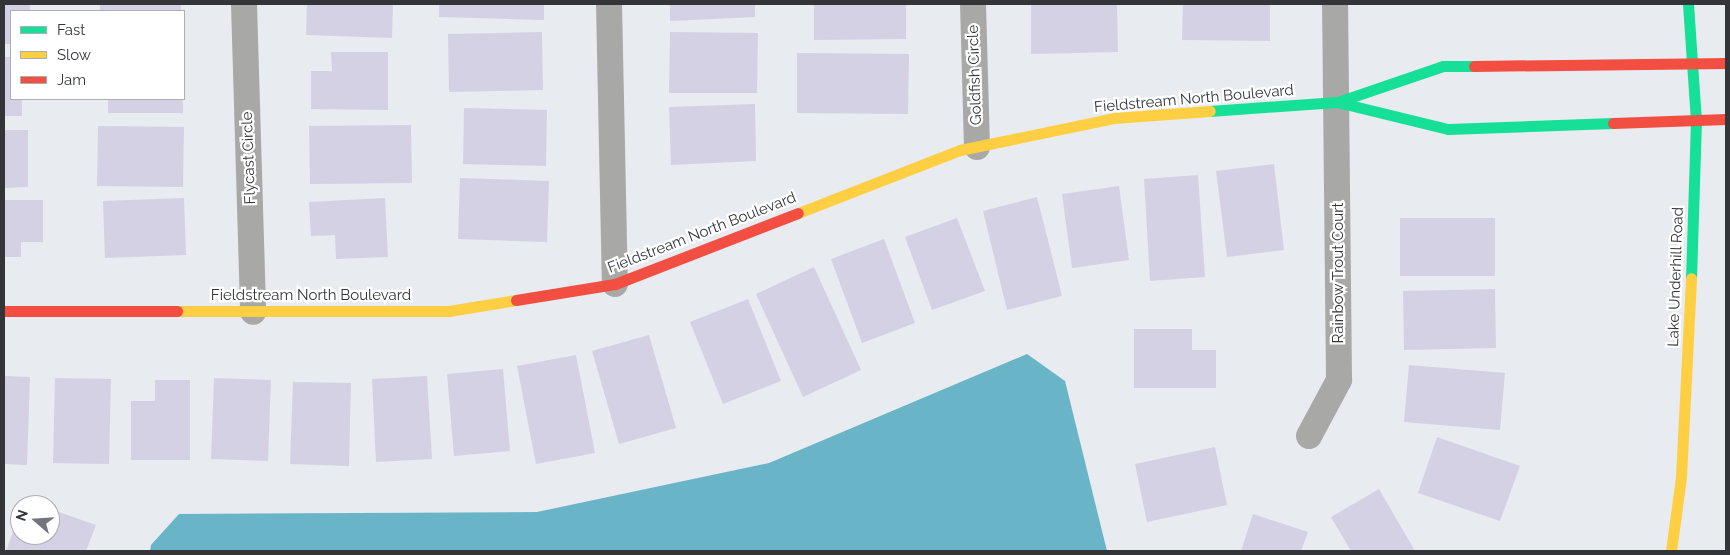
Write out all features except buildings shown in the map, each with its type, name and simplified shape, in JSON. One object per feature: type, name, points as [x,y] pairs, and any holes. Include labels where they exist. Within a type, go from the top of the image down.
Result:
[{"type":"street","name":"Flycast Circle","points":[[244,4],[253,312]]},
{"type":"street","points":[[609,4],[615,284]]},
{"type":"street","name":"Goldfish Circle","points":[[973,4],[977,147]]},
{"type":"street","points":[[1335,4],[1337,102]]},
{"type":"street","name":"Lake Underhill Road","points":[[1671,551],[1687,408],[1696,120],[1688,4]]},
{"type":"street","name":"Fieldstream North Boulevard","points":[[4,311],[449,311],[615,284],[960,150],[1114,118],[1337,102],[1443,66],[1726,63]]},
{"type":"street","name":"Fieldstream North Boulevard","points":[[1337,102],[1448,129],[1726,119]]},
{"type":"street","name":"Rainbow Trout Court","points":[[1309,436],[1339,380],[1337,102]]},
{"type":"water","points":[[1027,354],[1065,381],[1107,551],[150,551],[151,545],[179,514],[537,512],[769,463]]},
{"type":"traffic: fast","points":[[1688,4],[1696,120],[1691,278]]},
{"type":"traffic: fast","points":[[1474,66],[1443,66],[1337,102],[1448,129],[1613,123]]},
{"type":"traffic: fast","points":[[1210,111],[1337,102]]},
{"type":"traffic: slow","points":[[798,213],[960,150],[1114,118],[1210,111]]},
{"type":"traffic: slow","points":[[1671,551],[1681,477],[1691,278]]},
{"type":"traffic: slow","points":[[177,311],[449,311],[516,300]]},
{"type":"traffic: jam","points":[[1474,66],[1726,63]]},
{"type":"traffic: jam","points":[[1613,123],[1726,119]]},
{"type":"traffic: jam","points":[[516,300],[615,284],[798,213]]},
{"type":"traffic: jam","points":[[4,311],[177,311]]}]
